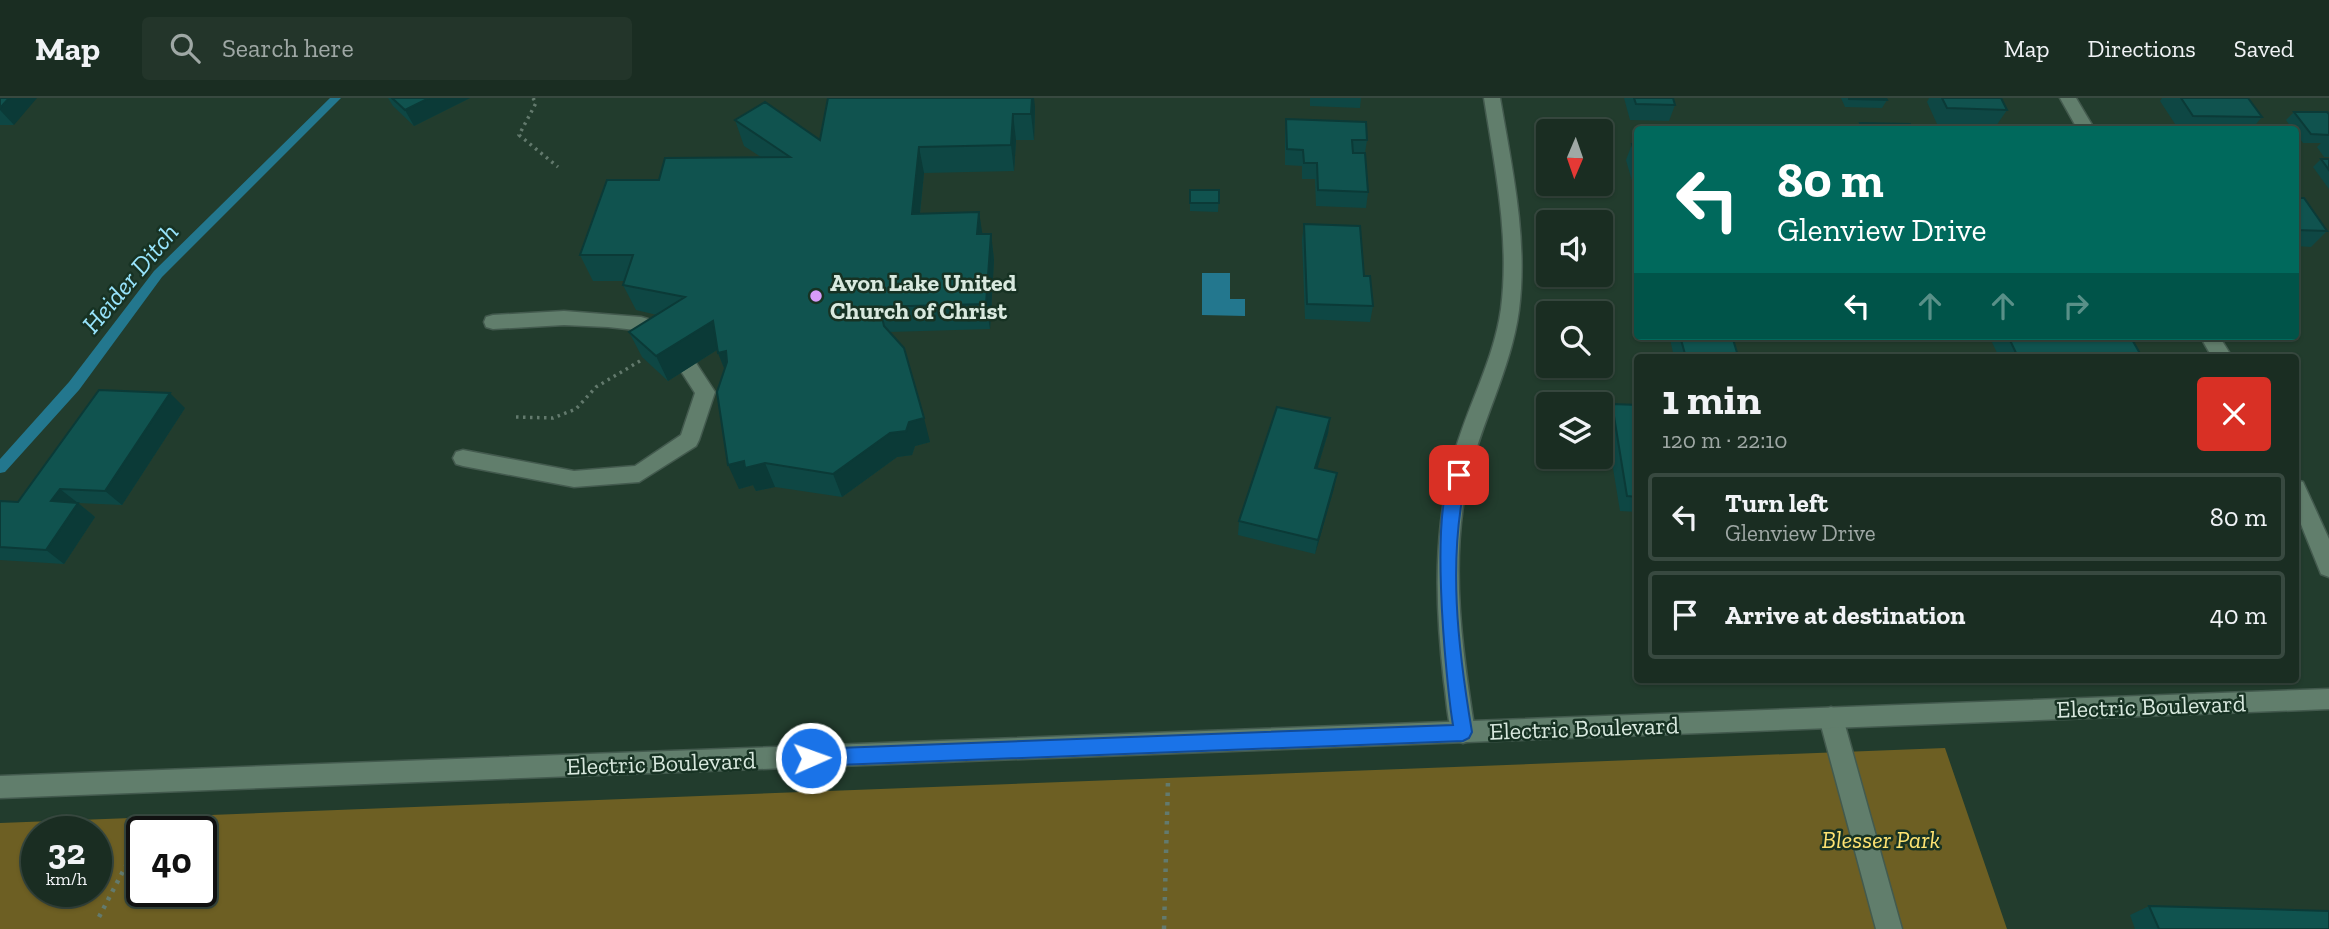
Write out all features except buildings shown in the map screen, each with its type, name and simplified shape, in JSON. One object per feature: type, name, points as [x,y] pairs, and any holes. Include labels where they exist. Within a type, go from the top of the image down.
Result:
[{"type":"street","points":[[1463,732],[1454,678],[1449,611],[1453,501],[1465,450],[1499,357],[1510,312],[1514,269],[1514,227],[1492,98]]},
{"type":"street","points":[[2068,98],[2085,126]]},
{"type":"street","points":[[493,323],[564,318],[608,320],[641,324],[664,342]]},
{"type":"street","points":[[463,458],[574,479],[639,474],[689,440],[705,392],[689,368]]},
{"type":"street","points":[[2299,495],[2329,568]]},
{"type":"street","name":"Electric Boulevard","points":[[0,787],[2329,699]]},
{"type":"street","points":[[1831,718],[1889,929]]},
{"type":"path","points":[[533,98],[536,103],[519,135],[558,167]]},
{"type":"path","points":[[516,417],[553,418],[576,409],[596,387],[644,359]]},
{"type":"path","points":[[1164,929],[1168,782]]},
{"type":"path","points":[[99,918],[126,866]]},
{"type":"green space","name":"Blesser Park","points":[[1945,748],[2007,929],[0,929],[0,823],[21,822],[21,907],[112,907],[112,819],[126,818],[126,907],[217,907],[217,816],[182,816]]},
{"type":"water","points":[[1202,273],[1230,273],[1230,299],[1245,299],[1245,316],[1202,315]]},
{"type":"waterway","name":"Heider Ditch","points":[[0,468],[74,386],[158,274],[336,98]]},
{"type":"place","name":"Avon Lake United Church of Christ","points":[[816,296]]},
{"type":"route","points":[[811,758],[1463,732],[1454,678],[1449,611],[1449,553],[1453,501],[1459,475]]}]
